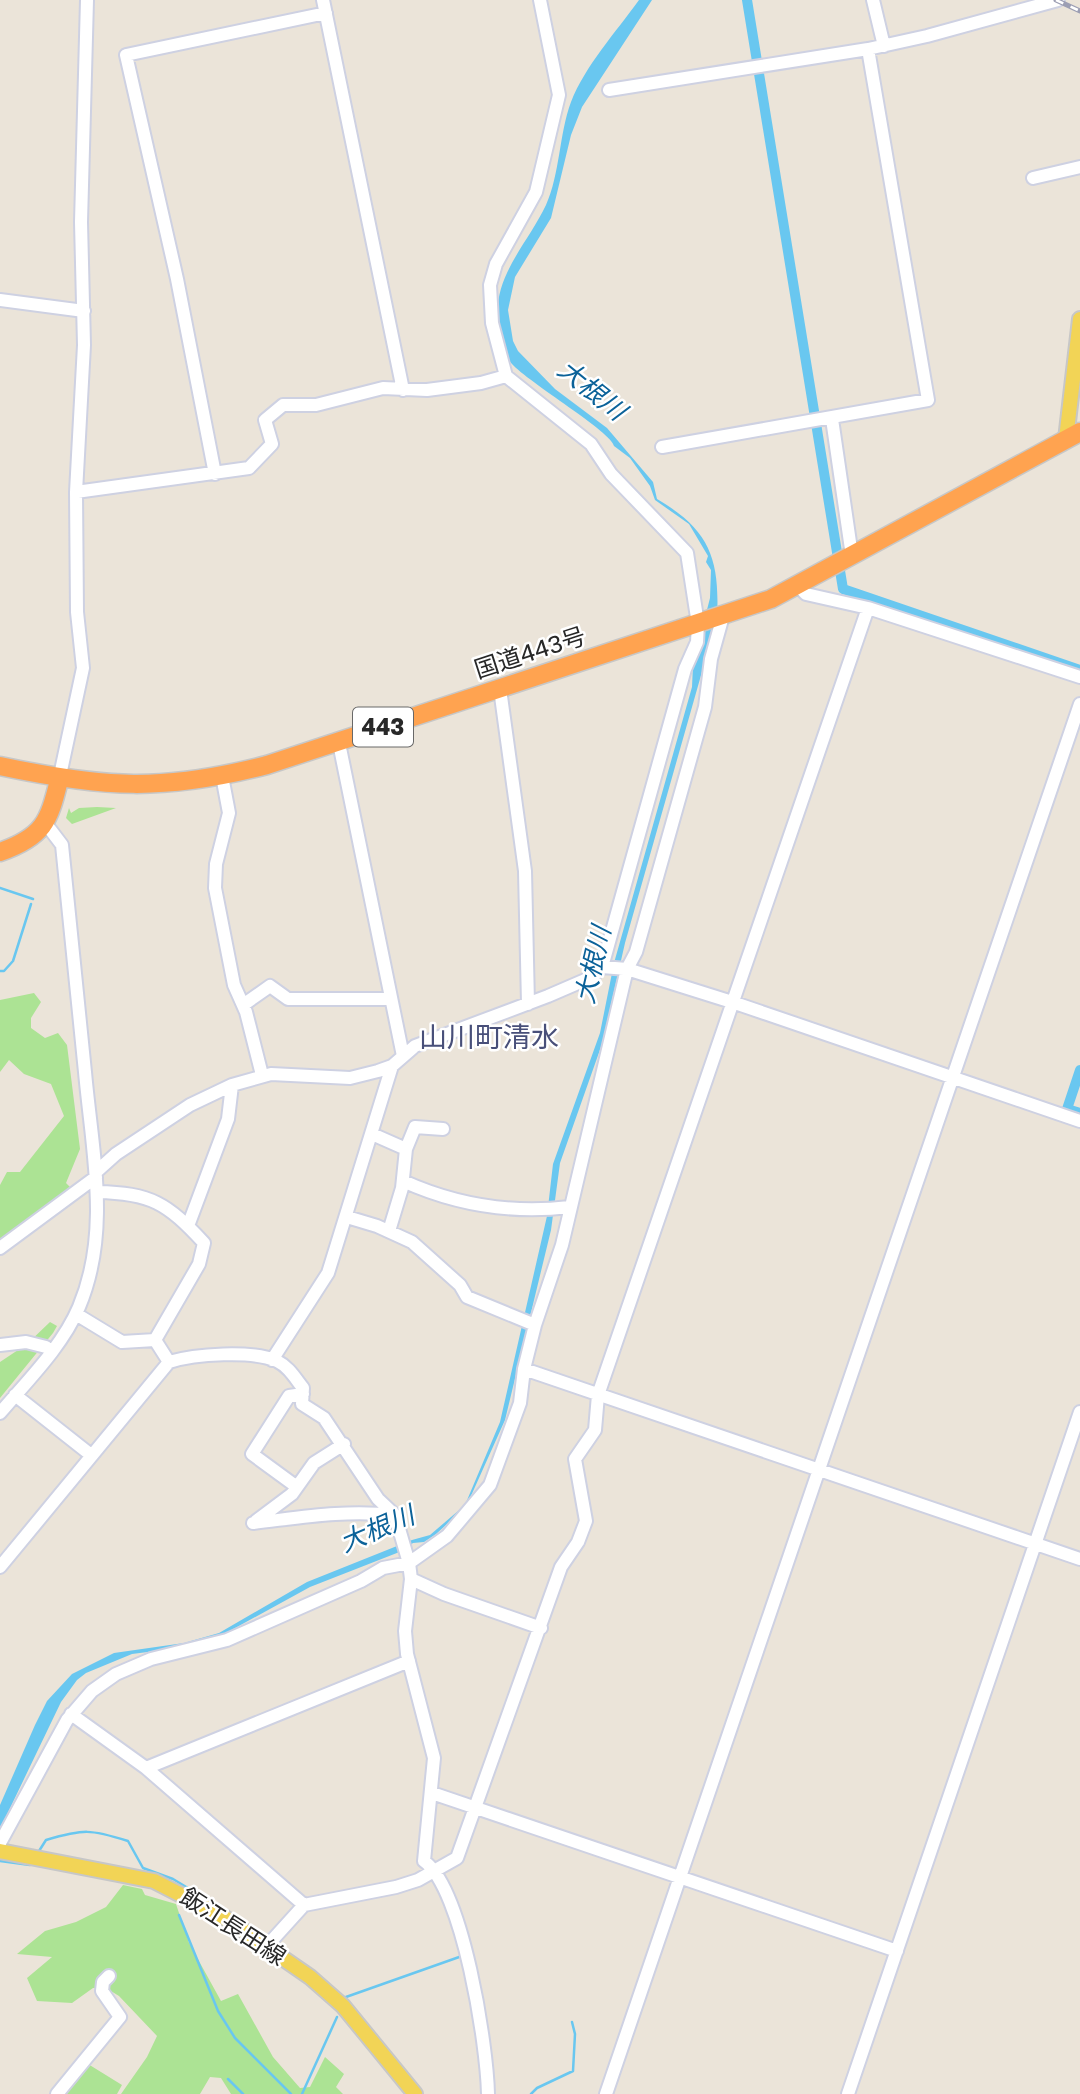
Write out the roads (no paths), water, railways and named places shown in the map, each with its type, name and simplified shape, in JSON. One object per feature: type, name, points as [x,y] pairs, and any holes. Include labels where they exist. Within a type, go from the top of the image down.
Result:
[{"type":"highway","name":"国道443号","points":[[59,780],[132,785],[184,783],[267,765],[723,616],[798,586],[1073,436]]},
{"type":"highway","name":"443","points":[[0,766],[59,780]]},
{"type":"highway","points":[[0,852],[30,839],[46,824],[59,780]]},
{"type":"main road","points":[[1073,436],[1080,319]]},
{"type":"main road","name":"飯江長田線","points":[[0,1850],[99,1868],[163,1884],[222,1916],[343,2006],[415,2094]]},
{"type":"street","points":[[59,780],[83,668],[77,612],[76,492],[83,312],[81,222],[87,0]]},
{"type":"street","points":[[0,1248],[96,1175],[116,1154],[190,1105],[232,1085],[262,1075],[293,1073],[317,1078],[350,1078],[392,1066],[415,1046],[528,1004],[592,977],[603,967],[685,669],[697,642],[698,624],[687,553],[611,474],[591,444],[506,376],[492,323],[490,285],[505,245],[536,192],[559,95],[540,0]]},
{"type":"street","points":[[873,0],[884,46]]},
{"type":"street","points":[[609,90],[884,46],[1058,0]]},
{"type":"street","points":[[215,474],[177,279],[126,55],[324,6],[404,390]]},
{"type":"street","points":[[662,447],[928,400],[868,49]]},
{"type":"street","points":[[1032,178],[1080,167]]},
{"type":"street","points":[[0,300],[83,312]]},
{"type":"street","points":[[76,492],[249,468],[272,444],[265,420],[283,405],[316,405],[383,388],[404,390],[481,383],[506,376]]},
{"type":"street","points":[[832,419],[852,556]]},
{"type":"street","points":[[798,586],[806,594],[868,608],[1080,677]]},
{"type":"street","points":[[266,1947],[304,1905],[396,1887],[418,1880],[457,1858],[561,1567],[578,1542],[586,1521],[575,1459],[595,1430],[598,1395],[868,608]]},
{"type":"street","points":[[0,1843],[71,1714],[92,1691],[116,1674],[151,1659],[227,1640],[361,1581],[383,1568],[409,1563],[447,1536],[489,1485],[520,1403],[534,1324],[562,1245],[615,1032],[627,969],[636,952],[705,707],[712,659],[723,616]]},
{"type":"street","points":[[500,689],[525,872],[528,1004]]},
{"type":"street","points":[[606,2094],[1080,704]]},
{"type":"street","points":[[340,748],[403,1056]]},
{"type":"street","points":[[222,776],[229,813],[215,864],[215,887],[234,985],[243,1005],[262,1075]]},
{"type":"street","points":[[0,1413],[62,1336],[76,1314],[94,1261],[96,1175],[62,845],[46,824]]},
{"type":"street","points":[[603,967],[627,969],[732,1002],[1080,1121]]},
{"type":"street","points":[[243,1005],[270,986],[288,999],[391,999]]},
{"type":"street","points":[[272,1360],[320,1290],[347,1217],[392,1066]]},
{"type":"street","points":[[188,1226],[228,1119],[232,1085]]},
{"type":"street","points":[[389,1231],[403,1181],[406,1149],[415,1127],[443,1129]]},
{"type":"street","points":[[372,1134],[406,1149]]},
{"type":"street","points":[[403,1181],[439,1197],[478,1207],[570,1208]]},
{"type":"street","points":[[97,1192],[148,1197],[188,1226],[204,1243],[204,1251],[155,1340]]},
{"type":"street","points":[[347,1217],[412,1242],[460,1285],[467,1297],[534,1324]]},
{"type":"street","points":[[76,1314],[122,1342],[155,1340]]},
{"type":"street","points":[[155,1340],[169,1362]]},
{"type":"street","points":[[0,1345],[26,1342],[46,1347]]},
{"type":"street","points":[[0,1567],[169,1362],[216,1355],[272,1360],[290,1370],[303,1388],[302,1404],[324,1418],[344,1444],[378,1499],[395,1516],[409,1563],[411,1580],[405,1631],[409,1661],[434,1758],[424,1861],[435,1869],[467,1953],[487,2067],[488,2094]]},
{"type":"street","points":[[524,1369],[818,1472],[1080,1559]]},
{"type":"street","points":[[297,1487],[252,1454],[289,1396],[303,1394]]},
{"type":"street","points":[[15,1395],[91,1455]]},
{"type":"street","points":[[848,2094],[1080,1412]]},
{"type":"street","points":[[344,1444],[314,1463],[297,1487],[253,1523],[351,1511],[395,1516]]},
{"type":"street","points":[[411,1580],[541,1628]]},
{"type":"street","points":[[146,1768],[409,1661]]},
{"type":"street","points":[[71,1714],[146,1768],[304,1905]]},
{"type":"street","points":[[432,1793],[897,1951]]},
{"type":"street","points":[[57,2094],[120,2017],[102,1991],[103,1982],[109,1976]]},
{"type":"water","name":"大根川","points":[[639,0],[652,0],[582,107],[571,135],[551,218],[515,277],[508,310],[513,341],[518,351],[555,389],[607,428],[653,482],[657,499],[689,522],[700,535],[713,563],[717,619],[625,943],[602,1044],[560,1163],[551,1230],[505,1420],[466,1507],[424,1542],[413,1543],[402,1551],[310,1587],[217,1638],[179,1648],[132,1654],[86,1673],[77,1680],[61,1702],[0,1829],[0,1805],[35,1725],[47,1701],[72,1674],[114,1653],[184,1643],[219,1633],[307,1582],[430,1535],[465,1505],[500,1422],[547,1216],[553,1164],[600,1033],[614,963],[692,687],[693,665],[710,598],[711,570],[706,562],[708,556],[689,524],[655,500],[650,486],[630,458],[614,446],[610,439],[512,364],[504,350],[497,316],[503,282],[510,266],[551,193],[571,102],[593,62]]},
{"type":"waterway","points":[[747,0],[843,589],[1080,670]]},
{"type":"waterway","points":[[0,888],[33,899]]},
{"type":"waterway","points":[[0,971],[4,971],[13,961],[31,904]]},
{"type":"waterway","points":[[1080,1070],[1067,1109],[1080,1113]]},
{"type":"waterway","points":[[39,1851],[46,1840],[70,1834],[87,1832],[115,1837],[128,1841],[143,1868],[173,1879],[211,1902]]},
{"type":"waterway","points":[[0,1861],[30,1865]]},
{"type":"waterway","points":[[179,1915],[218,2011],[235,2038],[291,2094]]},
{"type":"waterway","points":[[277,1945],[284,1950]]},
{"type":"waterway","points":[[346,1997],[462,1956]]},
{"type":"waterway","points":[[302,2094],[337,2017]]},
{"type":"waterway","points":[[531,2094],[537,2088],[573,2071],[575,2034],[572,2022]]},
{"type":"waterway","points":[[228,2079],[243,2094]]},
{"type":"railway","points":[[1056,0],[1080,11]]},
{"type":"district","name":"山川町清水","points":[[489,1037]]}]
